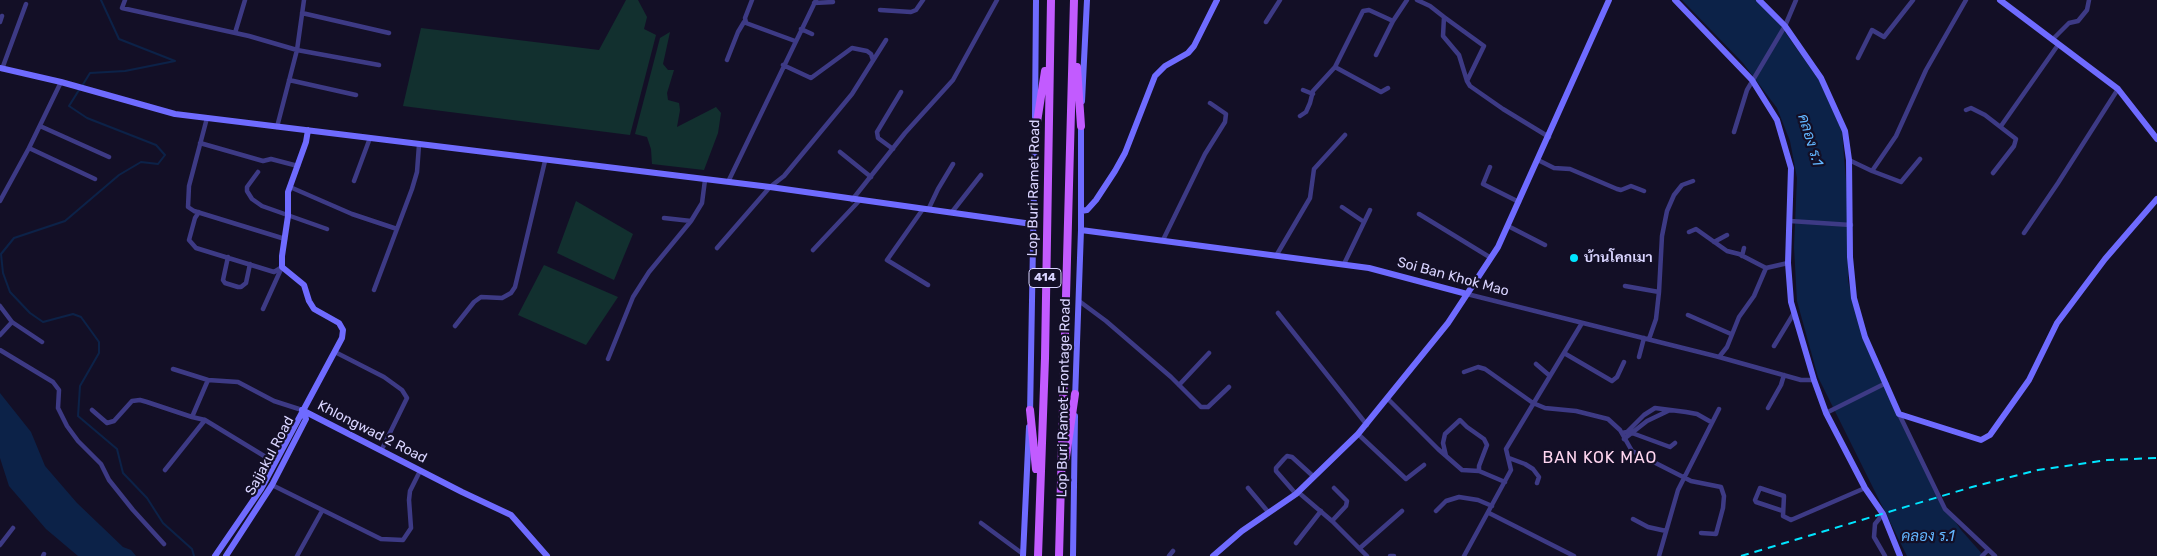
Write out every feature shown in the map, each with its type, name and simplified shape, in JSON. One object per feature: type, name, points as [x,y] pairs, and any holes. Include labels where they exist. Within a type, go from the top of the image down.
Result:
[{"type":"main road","name":"Lop Buri Ramet Road","points":[[1038,556],[1045,358],[1052,0]]},
{"type":"main road","name":"414","points":[[1059,556],[1074,0]]},
{"type":"main road","points":[[1074,23],[1081,126]]},
{"type":"main road","points":[[1035,135],[1050,41]]},
{"type":"main road","points":[[1061,491],[1075,394]]},
{"type":"main road","points":[[1030,410],[1039,494]]},
{"type":"street","points":[[124,0],[122,8],[235,33],[297,50],[378,65]]},
{"type":"street","points":[[235,33],[245,0]]},
{"type":"street","points":[[277,127],[297,50],[304,0]]},
{"type":"street","points":[[727,60],[752,0]]},
{"type":"street","points":[[880,10],[911,12],[916,10],[923,0]]},
{"type":"street","points":[[813,250],[856,200],[905,133],[954,80],[997,0]]},
{"type":"street","name":"414","points":[[1023,555],[1030,410],[1036,0]]},
{"type":"street","name":"Lop Buri Ramet Frontage Road","points":[[1073,556],[1075,394],[1081,230],[1081,126],[1087,0]]},
{"type":"street","points":[[1081,211],[1087,210],[1096,200],[1115,172],[1125,153],[1155,76],[1165,66],[1188,53],[1194,46],[1217,0]]},
{"type":"street","points":[[1266,22],[1280,0]]},
{"type":"street","points":[[1376,55],[1407,0]]},
{"type":"street","points":[[1417,0],[1430,6],[1484,46],[1467,81]]},
{"type":"street","points":[[1213,556],[1242,531],[1297,493],[1358,434],[1448,323],[1491,258],[1508,226],[1608,2],[1600,0]]},
{"type":"street","points":[[1675,0],[1752,80],[1776,120],[1792,168],[1788,263],[1791,302],[1794,313],[1814,380],[1865,488],[1882,514],[1900,556]]},
{"type":"street","points":[[1760,0],[1785,26],[1821,78],[1845,131],[1849,160],[1850,257],[1854,298],[1865,337],[1884,385],[1945,509],[1995,556]]},
{"type":"street","points":[[1734,132],[1740,108],[1752,80],[1785,26],[1796,0]]},
{"type":"street","points":[[1872,171],[1896,136],[1926,70],[1966,0]]},
{"type":"street","points":[[2000,0],[2118,89],[2157,138]]},
{"type":"street","points":[[2001,126],[2069,23],[2078,21],[2087,10],[2089,0]]},
{"type":"street","points":[[1858,58],[1872,30],[1884,37],[1910,1]]},
{"type":"street","points":[[728,182],[815,2],[833,2]]},
{"type":"street","points":[[26,4],[1,68],[60,82],[175,114],[728,182],[1032,224]]},
{"type":"street","points":[[1300,116],[1306,112],[1313,91],[1335,67],[1363,11],[1369,10],[1393,22]]},
{"type":"street","points":[[302,13],[389,33]]},
{"type":"street","points":[[0,22],[2,16]]},
{"type":"street","points":[[1444,17],[1443,36],[1459,55],[1467,81],[1483,96],[1549,137]]},
{"type":"street","points":[[744,22],[795,41]]},
{"type":"street","points":[[801,29],[812,34]]},
{"type":"street","points":[[717,248],[770,188],[784,176],[852,94],[886,40]]},
{"type":"street","points":[[783,65],[811,78],[852,48],[867,51],[871,54],[873,61]]},
{"type":"street","points":[[1335,67],[1381,92],[1388,88]]},
{"type":"street","points":[[289,80],[356,95]]},
{"type":"street","points":[[0,201],[40,126],[60,82]]},
{"type":"street","points":[[2024,233],[2118,89]]},
{"type":"street","points":[[1303,90],[1313,94]]},
{"type":"street","points":[[893,149],[878,138],[877,132],[901,92]]},
{"type":"street","points":[[1164,240],[1205,154],[1225,122],[1226,114],[1210,103]]},
{"type":"street","points":[[1966,110],[1971,108],[2001,126],[2016,139],[2016,142],[1993,173]]},
{"type":"street","points":[[208,118],[189,186],[188,204],[190,209],[285,239]]},
{"type":"street","points":[[40,126],[109,157]]},
{"type":"street","points":[[263,309],[282,267],[288,216],[288,192],[306,142],[308,130]]},
{"type":"street","points":[[1276,256],[1310,198],[1314,169],[1345,135]]},
{"type":"street","points":[[354,181],[370,138]]},
{"type":"street","points":[[200,143],[263,160],[271,159],[298,166]]},
{"type":"street","points":[[374,290],[412,189],[417,172],[418,144]]},
{"type":"street","points":[[28,148],[95,179]]},
{"type":"street","points":[[840,152],[871,177]]},
{"type":"street","points":[[1849,160],[1901,182],[1920,158]]},
{"type":"street","points":[[1538,160],[1554,168],[1570,169],[1617,189],[1621,190],[1631,186],[1644,191]]},
{"type":"street","points":[[456,326],[474,302],[481,297],[502,298],[511,293],[515,287],[546,161]]},
{"type":"street","points":[[928,284],[887,260],[926,208],[953,164]]},
{"type":"street","points":[[1490,167],[1483,184],[1519,202]]},
{"type":"street","points":[[258,172],[247,186],[249,196],[262,206],[327,229]]},
{"type":"street","points":[[952,212],[981,175]]},
{"type":"street","points":[[608,359],[633,297],[649,272],[691,221],[702,203],[705,180]]},
{"type":"street","points":[[1639,356],[1656,319],[1662,236],[1667,210],[1674,195],[1682,185],[1693,181]]},
{"type":"street","points":[[290,187],[352,214],[397,230]]},
{"type":"street","points":[[1899,414],[1982,440],[1990,435],[2029,380],[2057,323],[2105,259],[2157,200]]},
{"type":"street","points":[[1342,207],[1364,222]]},
{"type":"street","points":[[1344,264],[1370,210]]},
{"type":"street","points":[[200,212],[196,215],[194,227],[190,233],[190,242],[196,248],[274,272],[282,267]]},
{"type":"street","points":[[1419,214],[1491,258]]},
{"type":"street","points":[[664,218],[691,221]]},
{"type":"street","points":[[1790,221],[1851,224]]},
{"type":"street","points":[[1508,226],[1545,245]]},
{"type":"street","points":[[1689,232],[1696,229],[1727,251],[1766,268],[1788,263]]},
{"type":"street","name":"Soi Ban Khok Mao","points":[[1081,230],[1369,268],[1719,356],[1801,380],[1814,380]]},
{"type":"street","points":[[1714,242],[1727,235]]},
{"type":"street","points":[[1742,256],[1744,248]]},
{"type":"street","points":[[228,257],[223,280],[225,283],[241,287],[246,283],[250,264]]},
{"type":"street","name":"Khlongwad 2 Road","points":[[282,267],[304,284],[309,301],[314,309],[339,323],[343,330],[342,338],[335,352],[302,410],[420,471],[511,514],[547,556]]},
{"type":"street","points":[[1719,356],[1728,347],[1731,334],[1739,317],[1754,296],[1766,268]]},
{"type":"street","points":[[1626,286],[1659,292]]},
{"type":"street","points":[[1079,301],[1106,321],[1179,385],[1198,405],[1204,408],[1229,387]]},
{"type":"street","points":[[0,306],[12,322],[42,342]]},
{"type":"street","points":[[1278,313],[1366,425]]},
{"type":"street","points":[[1774,346],[1794,313]]},
{"type":"street","points":[[1688,316],[1731,334]]},
{"type":"street","points":[[0,335],[12,322]]},
{"type":"street","points":[[1464,556],[1511,470],[1506,448],[1582,323]]},
{"type":"street","points":[[0,350],[53,382],[58,390],[58,408],[67,426],[78,441],[101,464],[109,480],[133,510],[164,544]]},
{"type":"street","points":[[335,352],[384,377],[402,390],[407,398],[381,451]]},
{"type":"street","points":[[1564,353],[1612,381],[1617,377],[1624,362]]},
{"type":"street","points":[[1179,385],[1208,354]]},
{"type":"street","points":[[1536,364],[1550,376]]},
{"type":"street","points":[[1464,372],[1478,367],[1485,369],[1532,403],[1545,408],[1576,411],[1608,419],[1616,424],[1632,451],[1691,481],[1721,487],[1724,496],[1723,508],[1716,534],[1701,533]]},
{"type":"street","points":[[173,369],[208,380],[238,382],[274,401],[302,410]]},
{"type":"street","points":[[1768,408],[1781,385],[1784,375]]},
{"type":"street","points":[[192,417],[208,380]]},
{"type":"street","points":[[1829,412],[1884,385]]},
{"type":"street","points":[[1388,399],[1446,457],[1462,470],[1479,470],[1505,482]]},
{"type":"street","points":[[92,410],[103,422],[110,423],[132,401],[140,400],[206,420],[274,462]]},
{"type":"street","points":[[1622,433],[1627,432],[1655,408],[1697,414],[1711,422]]},
{"type":"street","points":[[1659,556],[1678,490],[1719,409]]},
{"type":"street","name":"Sajjakul Road","points":[[215,556],[260,488],[302,410]]},
{"type":"street","name":"Sajjakul Road","points":[[226,556],[272,485],[306,420],[302,410]]},
{"type":"street","points":[[1624,439],[1646,421],[1674,410]]},
{"type":"street","points":[[165,470],[206,420]]},
{"type":"street","points":[[1446,457],[1445,434],[1460,420],[1484,439],[1487,444],[1479,470]]},
{"type":"street","points":[[1632,433],[1670,446],[1674,443]]},
{"type":"street","points":[[1358,434],[1406,479],[1424,465]]},
{"type":"street","points":[[1314,477],[1292,457],[1287,456],[1276,468],[1276,471],[1297,493],[1332,521],[1366,556]]},
{"type":"street","points":[[1509,458],[1532,469],[1539,477],[1537,483]]},
{"type":"street","points":[[272,485],[382,538],[403,540],[411,528],[410,491],[420,471]]},
{"type":"street","points":[[1248,488],[1269,513]]},
{"type":"street","points":[[1332,521],[1346,506],[1347,501],[1334,488]]},
{"type":"street","points":[[1783,511],[1756,502],[1755,500],[1760,488],[1784,496],[1783,511],[1785,519],[1794,520],[1865,488]]},
{"type":"street","points":[[1436,511],[1446,501],[1459,497],[1478,500],[1492,506]]},
{"type":"street","points":[[297,556],[322,510]]},
{"type":"street","points":[[1296,543],[1321,511]]},
{"type":"street","points":[[1360,548],[1402,511]]},
{"type":"street","points":[[1489,513],[1560,553],[1574,556]]},
{"type":"street","points":[[1882,514],[1875,524],[1874,537],[1885,556]]},
{"type":"street","points":[[1633,519],[1648,527],[1666,531]]},
{"type":"street","points":[[981,522],[1023,555]]},
{"type":"street","points":[[0,545],[13,528]]},
{"type":"street","points":[[1982,556],[1988,550]]},
{"type":"street","points":[[1169,556],[1173,551]]},
{"type":"green space","points":[[626,0],[638,0],[647,17],[644,29],[656,35],[630,135],[403,106],[421,28],[599,50]]},
{"type":"green space","points":[[670,32],[663,64],[668,70],[674,70],[667,93],[668,100],[679,103],[680,110],[677,127],[716,107],[721,113],[718,133],[704,170],[652,164],[651,149],[647,137],[635,134],[660,38]]},
{"type":"green space","points":[[576,201],[633,234],[614,280],[557,253]]},
{"type":"green space","points":[[544,265],[618,297],[586,345],[518,315]]},
{"type":"water","name":"คลอง ร.1","points":[[1682,0],[1756,0],[1780,25],[1819,80],[1842,131],[1849,220],[1848,281],[1865,344],[1944,505],[1961,530],[1984,556],[1907,556],[1818,377],[1797,301],[1794,247],[1797,178],[1790,141],[1777,108],[1743,63]]},
{"type":"water","points":[[0,393],[31,432],[45,466],[77,503],[123,547],[131,550],[136,556],[78,556],[46,529],[9,486],[0,458]]},
{"type":"waterway","points":[[82,86],[90,73],[125,71],[175,61],[119,39],[101,0]]},
{"type":"waterway","points":[[79,90],[69,106],[87,118],[156,145],[165,155],[158,164],[141,162],[119,175],[65,221],[14,238],[1,254],[3,273],[10,292],[30,313],[43,322],[73,314],[81,317],[99,342],[99,353],[80,386],[78,416],[117,449],[123,473],[147,498],[163,523],[192,549],[194,556]]},
{"type":"railway","points":[[1741,556],[1972,487],[2038,470],[2107,460],[2157,458]]},
{"type":"place","name":"บ้านโคกเมา","points":[[1574,258]]},
{"type":"district","name":"BAN KOK MAO","points":[[1600,458]]}]
